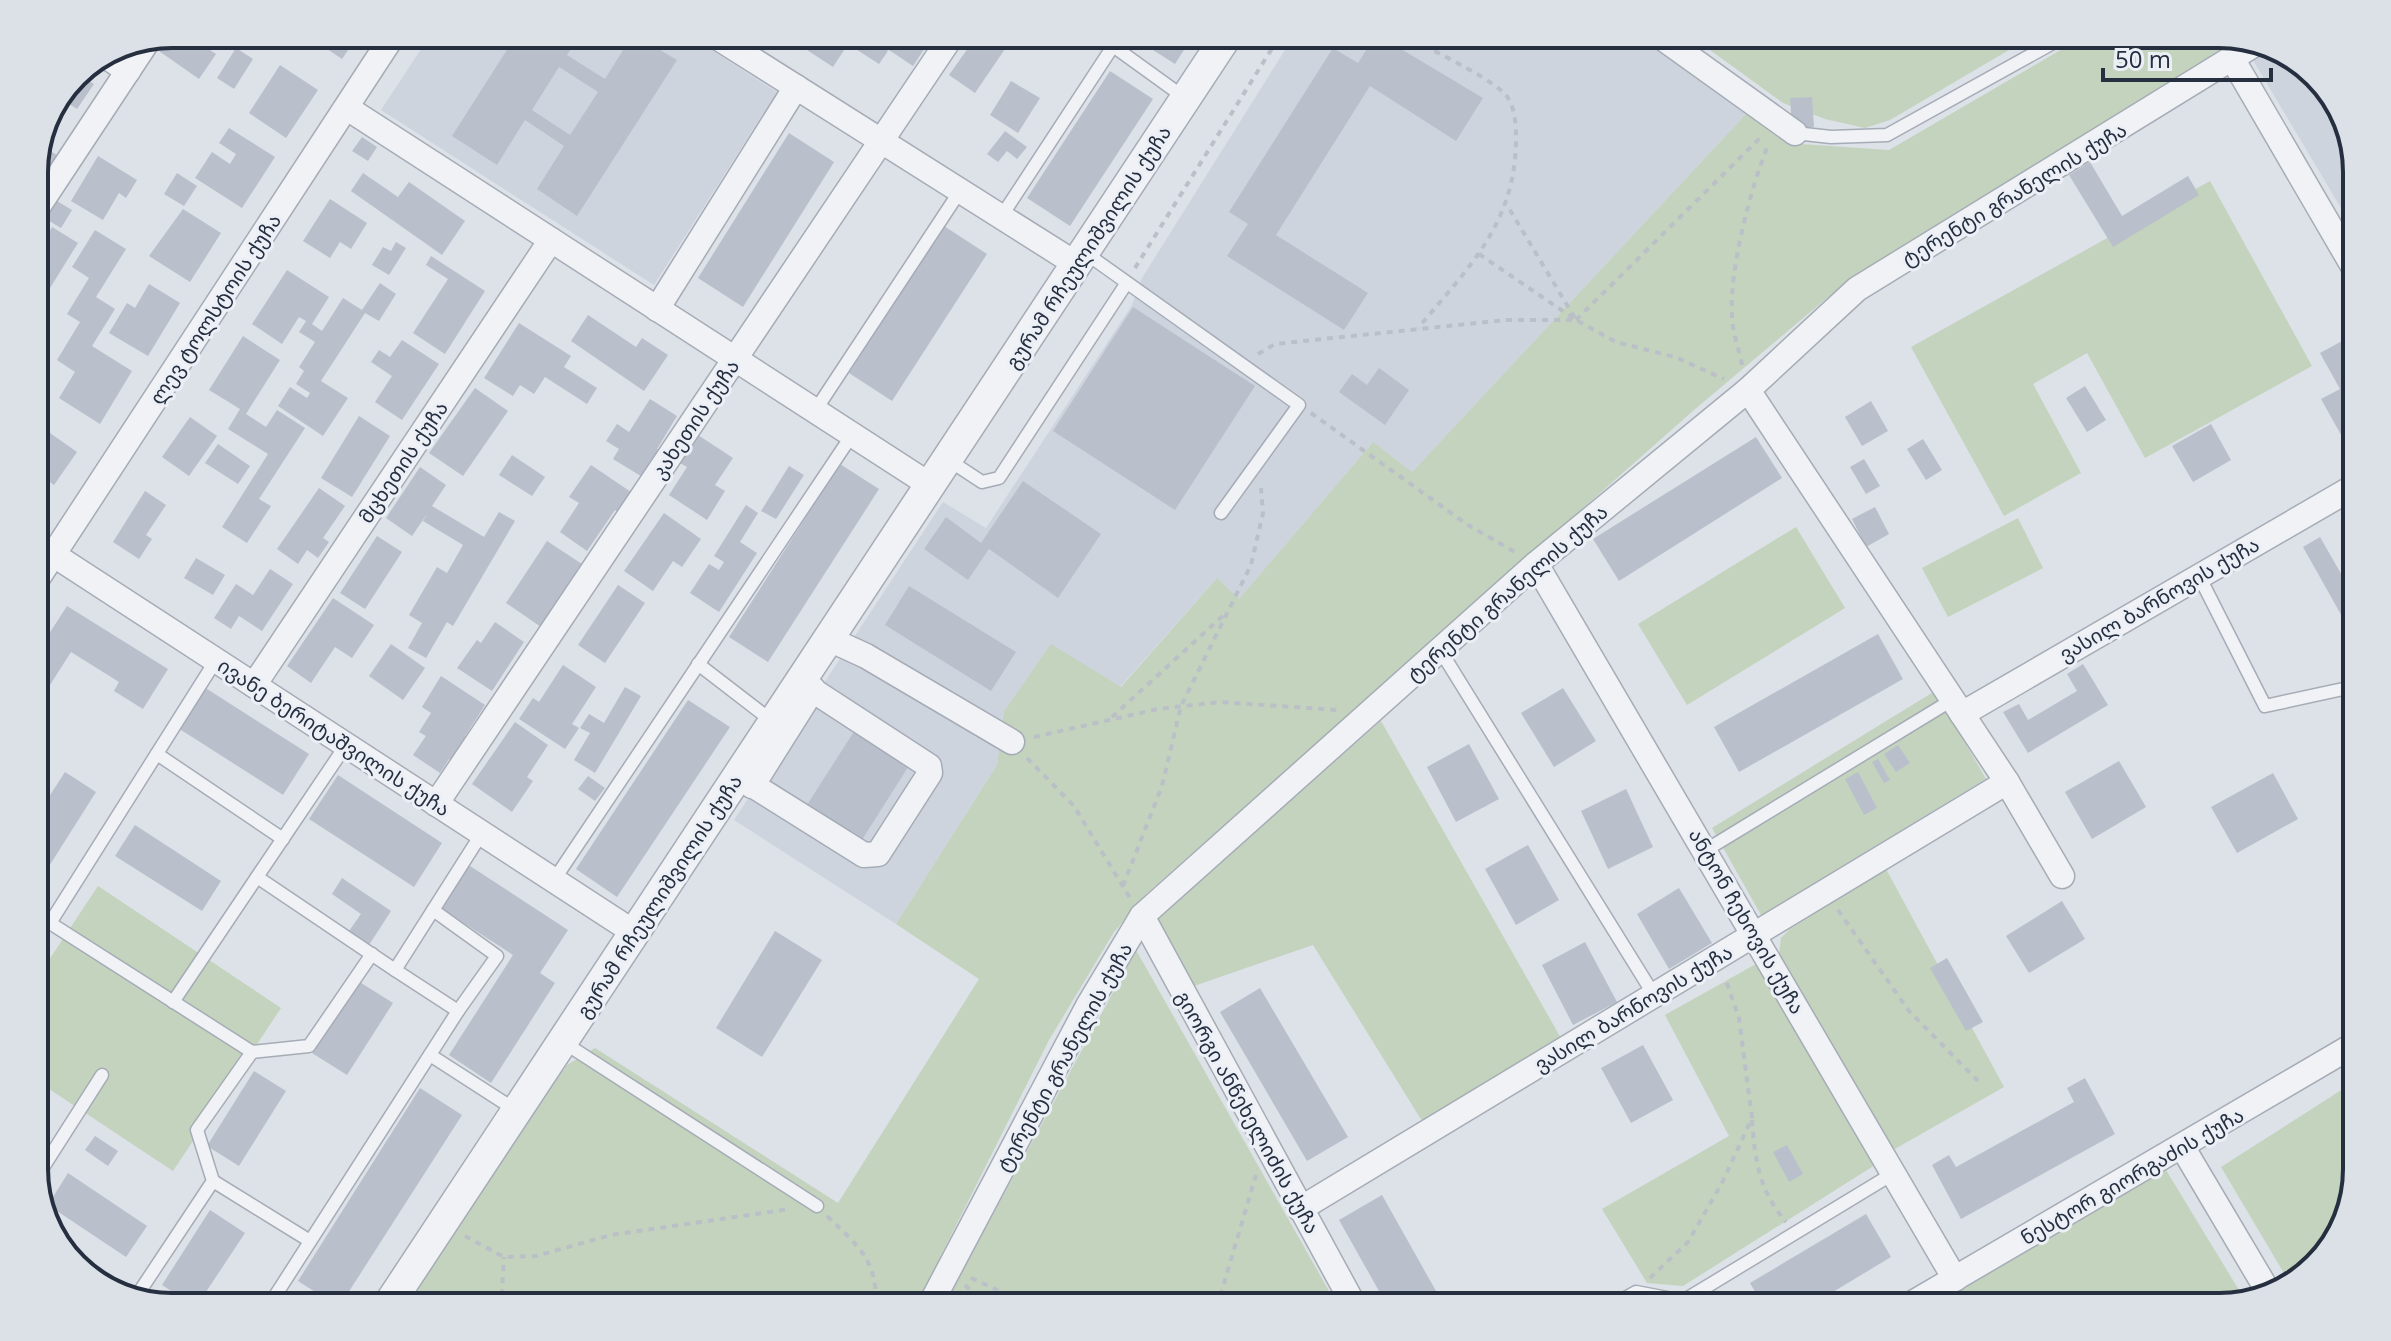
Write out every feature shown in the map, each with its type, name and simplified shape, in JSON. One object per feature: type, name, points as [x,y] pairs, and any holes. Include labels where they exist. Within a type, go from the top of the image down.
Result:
[{"type":"street","name":"ლევ ტოლსტოის ქუჩა","points":[[48,542],[385,48]]},
{"type":"street","points":[[734,48],[1001,217],[1080,258]]},
{"type":"street","name":"კახეთის ქუჩა","points":[[436,804],[944,48]]},
{"type":"street","name":"გურამ რჩეულიშვილის ქუჩა","points":[[396,1293],[635,933],[745,781],[774,722],[807,686],[829,639],[1219,48]]},
{"type":"street","points":[[1677,48],[1787,127]]},
{"type":"street","name":"ტერენტი გრანელის ქუჩა","points":[[937,1293],[1088,1006],[1142,916],[1536,564],[1748,390],[1857,289],[2245,51]]},
{"type":"street","points":[[48,192],[140,52]]},
{"type":"street","points":[[2233,60],[2343,249]]},
{"type":"street","points":[[115,62],[128,71]]},
{"type":"street","points":[[657,309],[796,87]]},
{"type":"street","points":[[347,108],[930,485]]},
{"type":"street","name":"მცხეთის ქუჩა","points":[[254,685],[551,240]]},
{"type":"street","points":[[1748,390],[2007,782],[2062,876]]},
{"type":"street","name":"ვასილ ბარნოვის ქუჩა","points":[[1957,707],[2199,576],[2343,493]]},
{"type":"street","name":"ივანე ბერიტაშვილის ქუჩა","points":[[48,551],[635,933]]},
{"type":"street","name":"ანტონ ჩეხოვის ქუჩა","points":[[1536,564],[1756,934],[1955,1279]]},
{"type":"street","points":[[829,639],[866,656],[1012,742]]},
{"type":"street","points":[[807,686],[927,761],[930,773],[878,854],[872,857],[745,781],[807,686]]},
{"type":"street","name":"ვასილ ბარნოვის ქუჩა","points":[[1300,1209],[2007,782]]},
{"type":"street","name":"გიორგი ანწეხელიძის ქუჩა","points":[[1142,916],[1347,1293]]},
{"type":"street","name":"ნესტორ გიორგაძის ქუჩა","points":[[1930,1293],[2183,1148],[2343,1051]]},
{"type":"street","points":[[2183,1148],[2264,1285]]},
{"type":"lane","points":[[1001,217],[1112,48]]},
{"type":"lane","points":[[1116,48],[1185,99]]},
{"type":"lane","points":[[1787,127],[1831,137],[1887,135],[2044,48]]},
{"type":"lane","points":[[815,411],[960,191]]},
{"type":"lane","points":[[1080,258],[1126,284],[1299,405],[1221,513]]},
{"type":"lane","points":[[947,459],[982,482],[999,478],[1126,284]]},
{"type":"lane","points":[[554,880],[852,435]]},
{"type":"lane","points":[[2199,576],[2265,706],[2343,689]]},
{"type":"lane","points":[[1440,650],[1654,995]]},
{"type":"lane","points":[[216,660],[50,923],[252,1052],[309,1046],[372,954]]},
{"type":"lane","points":[[698,664],[774,722]]},
{"type":"lane","name":"ვასილ ბარნოვის ქუჩა","points":[[1706,850],[1957,707]]},
{"type":"lane","points":[[173,1002],[346,745]]},
{"type":"lane","points":[[157,754],[283,839]]},
{"type":"lane","points":[[395,970],[482,833]]},
{"type":"lane","points":[[257,877],[458,1011]]},
{"type":"lane","points":[[277,1293],[458,1011],[497,956],[433,910]]},
{"type":"lane","points":[[563,1042],[817,1206]]},
{"type":"lane","points":[[252,1052],[197,1130],[213,1181],[310,1241]]},
{"type":"lane","points":[[430,1055],[517,1111]]},
{"type":"lane","points":[[48,1160],[102,1075]]},
{"type":"lane","points":[[1702,1293],[1894,1173]]},
{"type":"lane","points":[[141,1289],[213,1181]]},
{"type":"lane","points":[[1636,1292],[1640,1293]]},
{"type":"path","points":[[1126,284],[1272,48]]},
{"type":"path","points":[[1418,329],[1479,254],[1507,205],[1516,158],[1516,120],[1505,93],[1427,48]]},
{"type":"path","points":[[1242,364],[1275,344],[1506,320],[1576,320],[1787,127]]},
{"type":"path","points":[[1748,390],[1731,315],[1734,287],[1755,176],[1787,127]]},
{"type":"path","points":[[1507,205],[1576,320]]},
{"type":"path","points":[[1479,254],[1576,320],[1616,342],[1675,357],[1748,390]]},
{"type":"path","points":[[1299,405],[1468,525],[1536,564]]},
{"type":"path","points":[[1123,886],[1162,786],[1181,706],[1251,565],[1263,513],[1260,459]]},
{"type":"path","points":[[1109,720],[1228,611]]},
{"type":"path","points":[[1012,742],[1181,706],[1220,702],[1371,712]]},
{"type":"path","points":[[1012,742],[1074,806],[1142,916]]},
{"type":"path","points":[[1825,892],[1909,1011],[1978,1081]]},
{"type":"path","points":[[1717,957],[1739,1018],[1756,1170],[1768,1201],[1796,1233]]},
{"type":"path","points":[[1636,1292],[1688,1242],[1722,1183],[1752,1118]]},
{"type":"path","points":[[1221,1293],[1265,1144]]},
{"type":"path","points":[[442,1224],[504,1257],[536,1256],[611,1235],[817,1206],[861,1249],[876,1276],[877,1293]]},
{"type":"path","points":[[502,1293],[504,1257]]},
{"type":"path","points":[[950,1269],[973,1293]]},
{"type":"path","points":[[950,1269],[1003,1293]]},
{"type":"shaded area","points":[[422,48],[708,48],[777,92],[654,285],[381,110]]},
{"type":"shaded area","points":[[1286,48],[1654,48],[1746,114],[1411,473],[1372,443],[1239,599],[1216,579],[1120,687],[1051,645],[1004,711],[997,765],[896,924],[734,820],[943,502],[986,528],[1132,305],[1142,278]]},
{"type":"shaded area","points":[[2259,55],[2281,65],[2307,84],[2326,110],[2339,140],[2343,164],[2343,211],[2253,60]]},
{"type":"green space","points":[[1707,48],[2012,48],[1890,120],[1865,128],[1825,119],[1783,103]]},
{"type":"green space","points":[[2064,48],[2224,48],[1853,276],[1694,410],[1146,894],[1114,932],[1049,1040],[922,1293],[416,1293],[513,1140],[567,1065],[595,1048],[838,1203],[979,979],[896,924],[997,765],[1004,711],[1051,644],[1121,687],[1217,578],[1239,599],[1373,442],[1412,472],[1746,114],[1786,143],[1889,150]]},
{"type":"green space","points":[[2210,181],[2312,366],[2145,458],[2087,353],[2033,384],[2081,473],[2004,516],[1911,347]]},
{"type":"green space","points":[[2018,518],[2043,568],[1948,617],[1922,568]]},
{"type":"green space","points":[[1796,527],[1845,608],[1687,705],[1638,624]]},
{"type":"green space","points":[[1935,691],[1986,779],[1761,915],[1712,828]]},
{"type":"green space","points":[[1381,721],[1562,1040],[1422,1121],[1313,945],[1191,987],[1156,919]]},
{"type":"green space","points":[[1886,869],[2004,1087],[1893,1150],[1779,954],[1781,938],[1790,929]]},
{"type":"green space","points":[[98,886],[281,1008],[173,1171],[48,1088],[49,960]]},
{"type":"green space","points":[[1136,950],[1330,1293],[951,1293]]},
{"type":"green space","points":[[1756,964],[1875,1165],[1683,1286],[1647,1283],[1602,1209],[1729,1136],[1665,1015]]},
{"type":"green space","points":[[2343,1089],[2343,1168],[2339,1201],[2317,1244],[2307,1257],[2284,1274],[2221,1167]]},
{"type":"green space","points":[[2166,1170],[2240,1291],[2218,1293],[1954,1293]]},
{"type":"building","points":[[211,48],[216,54],[199,79],[159,51]]},
{"type":"building","points":[[236,48],[253,59],[234,89],[217,78]]},
{"type":"building","points":[[326,48],[349,48],[342,59]]},
{"type":"building","points":[[508,48],[572,48],[567,55],[605,79],[624,48],[657,48],[677,60],[577,216],[537,189],[564,146],[525,120],[497,165],[452,136]],"holes":[[[559,67],[598,92],[570,135],[532,110]]]},
{"type":"building","points":[[808,48],[845,48],[833,67]]},
{"type":"building","points":[[854,48],[883,48],[888,51],[879,64]]},
{"type":"building","points":[[886,48],[925,48],[913,66]]},
{"type":"building","points":[[968,48],[1006,48],[975,93],[949,75]]},
{"type":"building","points":[[1150,48],[1185,48],[1175,64]]},
{"type":"building","points":[[1333,48],[1358,63],[1367,48],[1399,48],[1483,98],[1456,141],[1370,86],[1276,235],[1368,293],[1344,330],[1227,256],[1248,224],[1229,212]]},
{"type":"building","points":[[280,65],[318,90],[286,138],[249,113]]},
{"type":"building","points":[[1110,71],[1153,99],[1070,226],[1027,198]]},
{"type":"building","points":[[89,81],[94,84],[77,109],[69,104]]},
{"type":"building","points":[[1011,81],[1040,98],[1018,133],[990,115]]},
{"type":"building","points":[[1812,97],[1814,127],[1792,128],[1790,98]]},
{"type":"building","points":[[229,128],[275,157],[242,208],[195,178],[212,152],[230,164],[236,154],[219,143]]},
{"type":"building","points":[[1005,131],[1027,147],[1017,159],[1007,151],[998,162],[987,154]]},
{"type":"building","points":[[789,133],[834,162],[743,307],[698,278]]},
{"type":"building","points":[[362,137],[377,147],[368,161],[352,151]]},
{"type":"building","points":[[50,151],[60,157],[49,175],[48,164]]},
{"type":"building","points":[[98,156],[137,180],[126,198],[119,193],[103,220],[71,201]]},
{"type":"building","points":[[2090,162],[2122,216],[2188,176],[2199,195],[2113,247],[2069,175]]},
{"type":"building","points":[[177,173],[197,186],[184,206],[164,194]]},
{"type":"building","points":[[363,173],[398,197],[409,182],[465,221],[442,255],[351,191]]},
{"type":"building","points":[[52,198],[72,210],[61,228],[48,220],[48,205]]},
{"type":"building","points":[[330,199],[367,223],[351,249],[340,242],[330,258],[303,241]]},
{"type":"building","points":[[183,209],[221,233],[190,282],[149,256]]},
{"type":"building","points":[[944,226],[987,254],[892,401],[849,373]]},
{"type":"building","points":[[52,227],[78,243],[50,288],[48,287],[48,234]]},
{"type":"building","points":[[95,230],[126,249],[96,297],[115,309],[92,346],[132,371],[100,424],[59,398],[75,372],[57,360],[80,322],[67,314],[89,278],[72,267]]},
{"type":"building","points":[[396,242],[406,248],[389,275],[372,265],[383,247],[391,251]]},
{"type":"building","points":[[431,256],[485,291],[445,354],[413,333],[448,279],[426,265]]},
{"type":"building","points":[[287,270],[329,297],[312,324],[322,331],[343,298],[362,310],[380,283],[396,294],[379,321],[365,313],[321,381],[348,398],[323,436],[278,406],[290,387],[307,398],[310,393],[296,384],[304,371],[299,367],[315,342],[299,332],[306,321],[299,317],[282,344],[252,324]]},
{"type":"building","points":[[149,284],[180,303],[148,356],[109,333],[127,303],[135,308]]},
{"type":"building","points":[[1133,307],[1255,386],[1175,510],[1053,431]]},
{"type":"building","points":[[588,315],[636,347],[642,338],[668,355],[644,391],[571,341]]},
{"type":"building","points":[[519,323],[571,356],[564,367],[597,388],[587,404],[545,377],[534,394],[520,385],[513,396],[484,378]]},
{"type":"building","points":[[243,336],[280,360],[246,414],[266,427],[277,410],[305,428],[259,499],[271,506],[247,543],[222,527],[268,454],[228,429],[240,409],[209,390]]},
{"type":"building","points":[[402,340],[439,364],[402,420],[375,402],[392,376],[371,362],[379,350],[390,357]]},
{"type":"building","points":[[2343,341],[2343,438],[2321,399],[2340,389],[2320,353]]},
{"type":"building","points":[[1379,368],[1409,390],[1385,425],[1339,392],[1352,374],[1367,385]]},
{"type":"building","points":[[2085,386],[2106,420],[2087,432],[2066,398]]},
{"type":"building","points":[[475,388],[508,411],[463,476],[429,453]]},
{"type":"building","points":[[650,399],[677,416],[657,449],[661,452],[644,478],[613,459],[619,449],[606,441],[617,424],[629,432]]},
{"type":"building","points":[[1871,401],[1888,431],[1862,446],[1845,417]]},
{"type":"building","points":[[359,416],[390,436],[352,497],[321,478]]},
{"type":"building","points":[[190,417],[217,436],[189,476],[162,457]]},
{"type":"building","points":[[2211,424],[2231,460],[2193,482],[2172,446]]},
{"type":"building","points":[[48,432],[77,452],[54,485],[48,481]]},
{"type":"building","points":[[698,435],[733,458],[715,485],[725,491],[707,520],[669,495],[687,467],[680,463]]},
{"type":"building","points":[[1756,437],[1782,478],[1619,581],[1593,539]]},
{"type":"building","points":[[1923,439],[1942,470],[1926,480],[1907,449]]},
{"type":"building","points":[[218,444],[250,466],[238,484],[205,463]]},
{"type":"building","points":[[512,455],[545,477],[532,496],[499,475]]},
{"type":"building","points":[[1864,459],[1880,486],[1866,494],[1850,467]]},
{"type":"building","points":[[840,464],[879,489],[768,662],[729,637]]},
{"type":"building","points":[[591,465],[634,494],[620,514],[615,510],[587,551],[560,532],[579,503],[569,497]]},
{"type":"building","points":[[789,466],[804,475],[776,519],[761,511]]},
{"type":"building","points":[[420,467],[446,485],[432,506],[484,537],[499,512],[515,521],[453,626],[447,622],[426,658],[408,648],[422,623],[409,615],[437,567],[447,573],[463,545],[423,521],[427,514],[412,536],[386,518]]},
{"type":"building","points":[[1023,481],[1101,534],[1058,598],[989,549],[968,580],[924,549],[946,517],[981,543]]},
{"type":"building","points":[[319,488],[345,506],[323,538],[329,542],[318,558],[307,550],[298,564],[277,549]]},
{"type":"building","points":[[145,491],[166,505],[146,535],[152,539],[139,559],[113,542]]},
{"type":"building","points":[[746,505],[758,513],[740,542],[757,553],[719,612],[690,593],[709,564],[719,570],[724,562],[714,556]]},
{"type":"building","points":[[1875,507],[1889,534],[1866,547],[1852,519]]},
{"type":"building","points":[[664,513],[701,539],[682,567],[673,561],[653,591],[624,571]]},
{"type":"building","points":[[377,536],[402,552],[365,609],[340,593]]},
{"type":"building","points":[[2320,537],[2343,577],[2343,618],[2303,547]]},
{"type":"building","points":[[547,541],[582,564],[541,627],[506,603]]},
{"type":"building","points":[[196,558],[225,575],[213,595],[184,578]]},
{"type":"building","points":[[270,569],[293,584],[262,631],[239,616],[231,629],[214,618],[236,584],[253,595]]},
{"type":"building","points":[[618,585],[645,603],[605,663],[578,645]]},
{"type":"building","points":[[909,586],[1016,652],[991,691],[885,625]]},
{"type":"building","points":[[333,598],[374,625],[352,658],[335,647],[311,683],[287,666]]},
{"type":"building","points":[[67,606],[168,669],[143,709],[114,691],[119,682],[71,652],[48,688],[48,635]]},
{"type":"building","points":[[495,622],[524,642],[492,691],[457,668],[477,640],[481,643]]},
{"type":"building","points":[[1878,634],[1903,679],[1739,772],[1714,727]]},
{"type":"building","points":[[391,644],[425,668],[403,700],[369,676]]},
{"type":"building","points":[[2083,664],[2108,705],[2028,753],[2003,712],[2019,704],[2028,720],[2077,691],[2067,674]]},
{"type":"building","points":[[563,665],[596,687],[572,724],[579,728],[565,749],[519,719],[533,698],[539,702]]},
{"type":"building","points":[[441,676],[485,705],[465,736],[470,739],[454,762],[449,759],[440,773],[413,755],[426,736],[419,732],[431,713],[422,707]]},
{"type":"building","points":[[204,687],[309,754],[283,795],[178,728]]},
{"type":"building","points":[[625,687],[641,696],[595,773],[574,760],[590,733],[580,728],[589,714],[604,723]]},
{"type":"building","points":[[1563,688],[1596,741],[1554,767],[1521,713]]},
{"type":"building","points":[[688,700],[730,727],[617,897],[576,869]]},
{"type":"building","points":[[515,722],[548,745],[527,777],[533,781],[512,812],[472,784]]},
{"type":"building","points":[[855,730],[910,764],[860,843],[805,808]]},
{"type":"building","points":[[1469,744],[1499,799],[1456,822],[1427,767]]},
{"type":"building","points":[[1898,745],[1910,763],[1896,772],[1884,754]]},
{"type":"building","points":[[1878,759],[1890,780],[1884,783],[1872,762]]},
{"type":"building","points":[[2119,761],[2146,807],[2092,839],[2065,792]]},
{"type":"building","points":[[65,772],[96,792],[48,868],[48,798]]},
{"type":"building","points":[[1858,772],[1877,808],[1864,815],[1845,779]]},
{"type":"building","points":[[2273,773],[2298,819],[2237,853],[2211,807]]},
{"type":"building","points":[[338,775],[442,843],[414,887],[309,819]]},
{"type":"building","points":[[588,776],[605,788],[595,801],[578,789]]},
{"type":"building","points":[[1626,789],[1653,847],[1608,869],[1581,811]]},
{"type":"building","points":[[135,825],[221,881],[202,911],[115,856]]},
{"type":"building","points":[[1528,845],[1559,900],[1516,925],[1485,869]]},
{"type":"building","points":[[467,864],[568,930],[540,973],[555,983],[491,1083],[449,1055],[513,955],[439,907]]},
{"type":"building","points":[[342,878],[391,911],[369,945],[349,931],[361,914],[332,894]]},
{"type":"building","points":[[1679,888],[1712,943],[1669,969],[1637,914]]},
{"type":"building","points":[[2062,901],[2085,939],[2029,973],[2006,936]]},
{"type":"building","points":[[775,931],[822,960],[762,1057],[716,1028]]},
{"type":"building","points":[[1585,942],[1617,1002],[1573,1025],[1542,965]]},
{"type":"building","points":[[1947,958],[1983,1022],[1966,1031],[1930,968]]},
{"type":"building","points":[[358,981],[393,1003],[347,1075],[312,1053]]},
{"type":"building","points":[[1260,988],[1348,1137],[1307,1161],[1220,1012]]},
{"type":"building","points":[[1643,1045],[1673,1100],[1631,1123],[1601,1068]]},
{"type":"building","points":[[254,1071],[286,1091],[239,1166],[207,1146]]},
{"type":"building","points":[[2085,1078],[2115,1134],[1961,1219],[1932,1165],[1949,1155],[1956,1167],[2074,1102],[2067,1088]]},
{"type":"building","points":[[420,1088],[462,1115],[348,1293],[317,1293],[298,1281]]},
{"type":"building","points":[[95,1136],[118,1151],[108,1166],[85,1150]]},
{"type":"building","points":[[1787,1145],[1803,1174],[1789,1182],[1773,1152]]},
{"type":"building","points":[[68,1173],[147,1226],[126,1257],[55,1210],[52,1199]]},
{"type":"building","points":[[1382,1195],[1437,1293],[1380,1293],[1339,1220]]},
{"type":"building","points":[[210,1210],[245,1233],[205,1293],[174,1293],[162,1285]]},
{"type":"building","points":[[1866,1214],[1891,1257],[1831,1293],[1756,1293],[1750,1283]]}]
